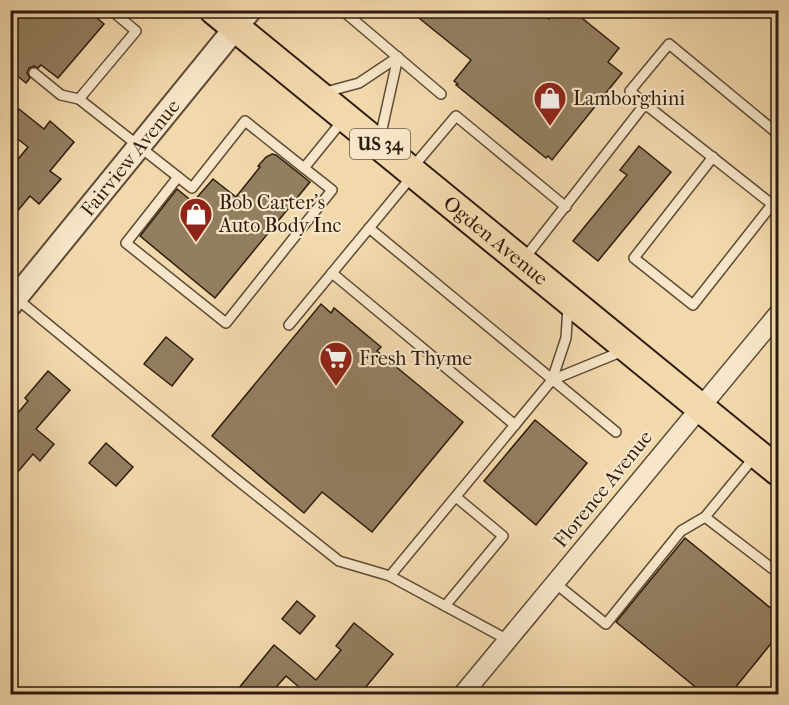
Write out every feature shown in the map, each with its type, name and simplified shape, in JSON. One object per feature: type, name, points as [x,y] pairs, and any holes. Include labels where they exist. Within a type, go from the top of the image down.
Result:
[{"type":"main road","name":"Ogden Avenue","points":[[214,10],[243,19],[318,94],[768,463]]},
{"type":"street","name":"Fairview Avenue","points":[[12,298],[243,19]]},
{"type":"street","name":"Florence Avenue","points":[[463,694],[778,314]]},
{"type":"lane","points":[[80,99],[136,31],[111,10]]},
{"type":"lane","points":[[342,10],[441,94]]},
{"type":"lane","points":[[713,157],[634,258],[693,305],[776,203],[713,157],[630,91],[669,45],[778,134]]},
{"type":"lane","points":[[318,94],[359,83],[398,57]]},
{"type":"lane","points":[[379,144],[398,57]]},
{"type":"lane","points":[[34,73],[61,95],[80,99],[192,188],[245,121],[332,190],[226,323],[126,243],[178,177]]},
{"type":"lane","points":[[522,261],[645,104]]},
{"type":"lane","points":[[304,168],[346,116]]},
{"type":"lane","points":[[289,325],[369,228],[456,116],[566,207]]},
{"type":"lane","points":[[369,228],[616,432]]},
{"type":"lane","points":[[332,273],[515,425]]},
{"type":"lane","points":[[12,298],[339,561],[390,576],[508,640]]},
{"type":"lane","points":[[390,576],[552,380],[566,338],[568,299]]},
{"type":"lane","points":[[552,380],[629,349]]},
{"type":"lane","points":[[555,583],[606,624],[681,531],[705,517],[768,463]]},
{"type":"lane","points":[[445,606],[503,536],[456,497]]},
{"type":"lane","points":[[705,517],[778,573]]},
{"type":"building","points":[[25,10],[88,10],[104,24],[58,78],[41,65],[38,68],[34,66],[29,68],[27,73],[30,78],[26,83],[10,70],[10,28]]},
{"type":"building","points":[[409,10],[539,10],[549,19],[556,10],[572,10],[619,48],[608,62],[622,73],[552,160],[548,156],[546,158],[456,85],[458,84],[454,81],[471,60]]},
{"type":"building","points":[[19,109],[44,129],[50,121],[74,142],[50,171],[61,179],[39,204],[30,196],[10,220],[10,169],[28,147],[10,133],[10,120]]},
{"type":"building","points":[[639,146],[671,172],[598,261],[573,241],[627,175],[620,170]]},
{"type":"building","points":[[272,154],[310,182],[215,298],[140,236],[177,189],[193,202],[213,179],[236,197],[260,167],[258,166]]},
{"type":"building","name":"Fresh Thyme","points":[[321,304],[331,313],[334,308],[381,347],[377,351],[463,422],[372,532],[322,492],[304,513],[212,436]]},
{"type":"building","points":[[166,337],[193,359],[172,386],[144,364]]},
{"type":"building","points":[[48,371],[70,390],[36,429],[54,444],[40,461],[33,454],[10,481],[10,422],[28,401],[25,398]]},
{"type":"building","points":[[535,420],[587,463],[536,525],[484,481]]},
{"type":"building","points":[[106,443],[133,467],[116,486],[89,463]]},
{"type":"building","points":[[685,538],[778,614],[778,635],[730,694],[704,694],[616,622]]},
{"type":"building","points":[[297,601],[315,616],[300,634],[282,619]]},
{"type":"building","points":[[354,623],[393,654],[360,694],[304,694],[306,693],[286,676],[270,694],[234,694],[274,645],[316,680],[341,650],[336,646]]},
{"type":"place","name":"Lamborghini","points":[[550,127]]},
{"type":"place","name":"Bob Carter's Auto Body Inc","points":[[196,243]]},
{"type":"place","name":"Fresh Thyme","points":[[336,387]]}]
